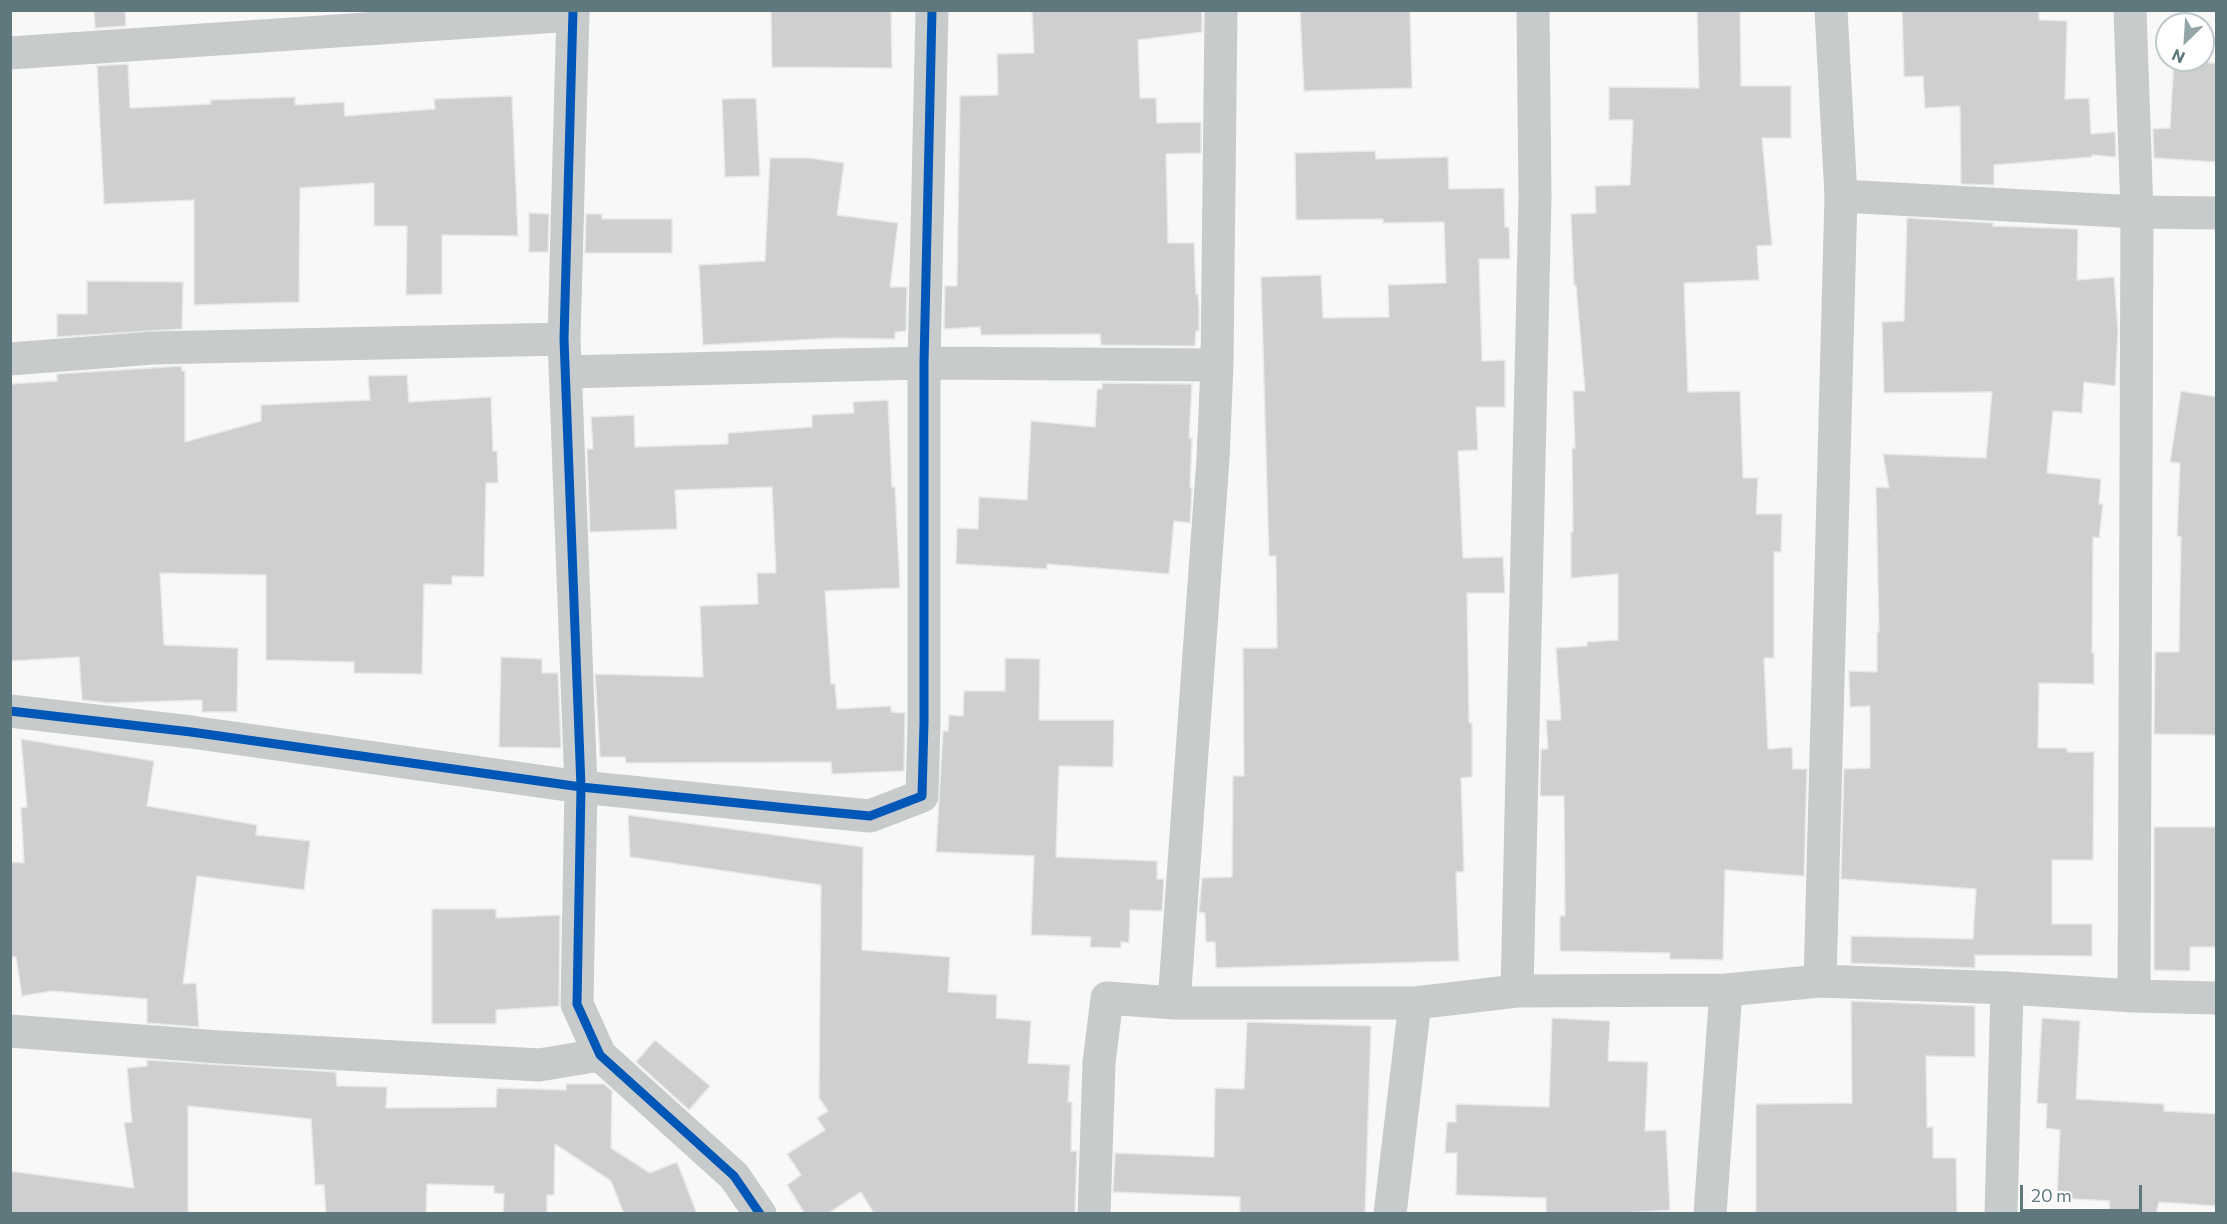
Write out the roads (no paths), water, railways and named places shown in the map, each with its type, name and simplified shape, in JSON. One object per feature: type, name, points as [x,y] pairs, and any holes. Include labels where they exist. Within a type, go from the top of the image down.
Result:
[{"type":"street","points":[[10,711],[191,732],[581,787],[870,816],[922,796],[924,363],[932,10]]},
{"type":"street","points":[[1174,1003],[1213,459],[1217,366],[1221,10]]},
{"type":"street","points":[[1517,991],[1535,198],[1533,10]]},
{"type":"street","points":[[1820,981],[1841,196],[1831,10]]},
{"type":"street","points":[[2130,10],[2137,212],[2134,996]]},
{"type":"street","points":[[10,53],[573,13],[564,339],[581,787],[577,1004],[600,1055],[734,1176],[760,1214]]},
{"type":"street","points":[[1841,196],[2137,212],[2217,213]]},
{"type":"street","points":[[10,359],[153,348],[564,339]]},
{"type":"street","points":[[566,372],[924,363],[1217,366]]},
{"type":"street","points":[[1094,1214],[1099,1063],[1107,998],[1174,1003],[1415,1004],[1517,991],[1726,990],[1820,981],[2217,998]]},
{"type":"street","points":[[2001,1214],[2007,988]]},
{"type":"street","points":[[1710,1214],[1726,990]]},
{"type":"street","points":[[1390,1214],[1415,1004]]},
{"type":"street","points":[[10,1031],[219,1047],[539,1065],[600,1055]]}]
